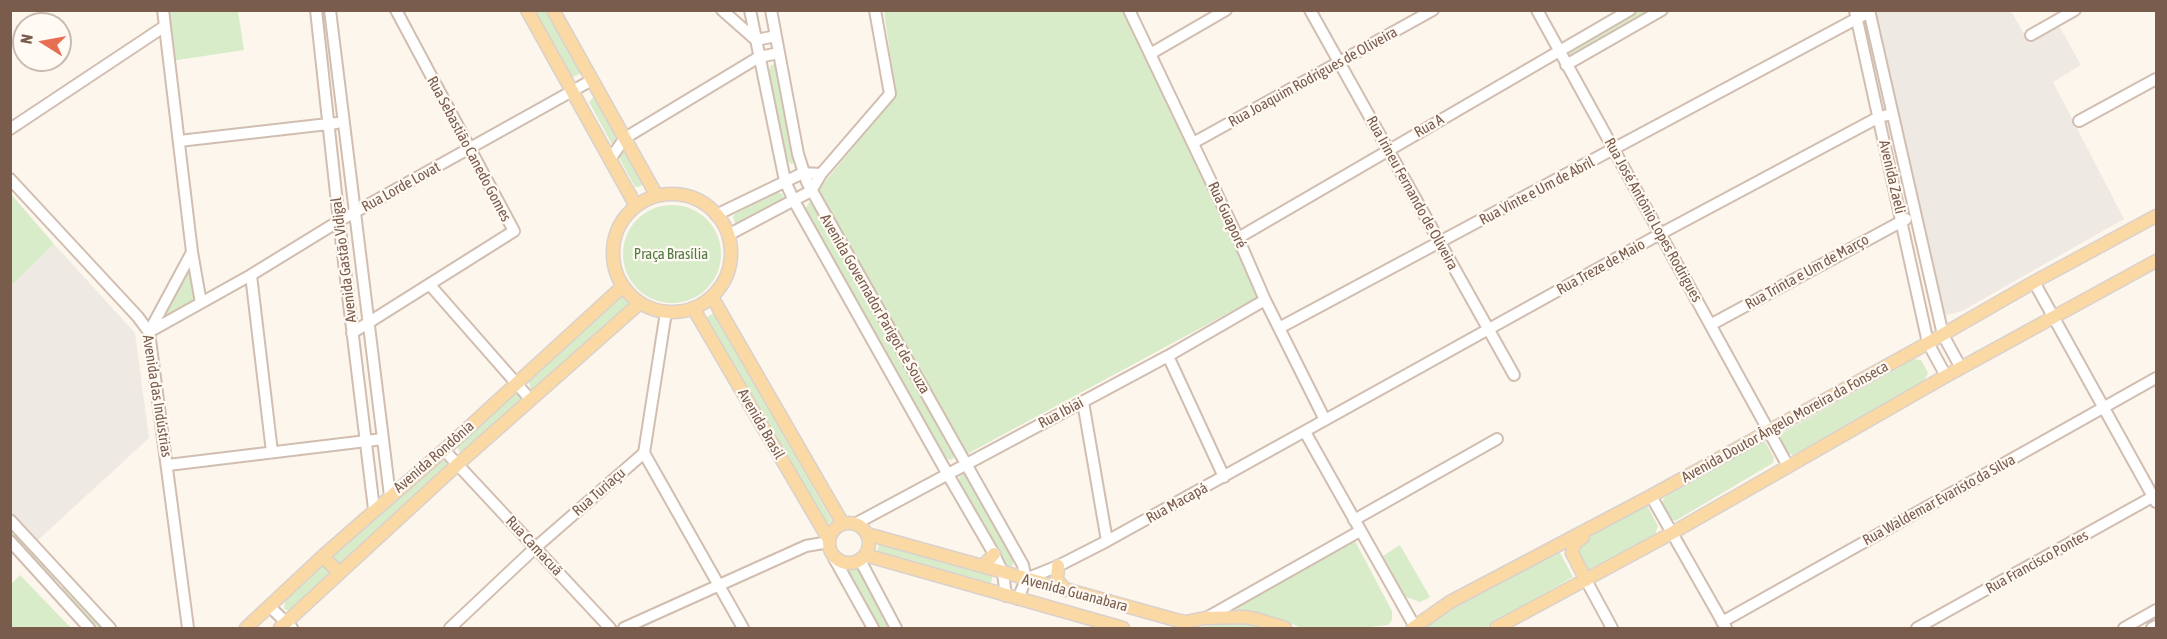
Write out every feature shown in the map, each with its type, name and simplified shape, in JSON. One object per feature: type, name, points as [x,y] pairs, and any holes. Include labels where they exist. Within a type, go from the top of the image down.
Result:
[{"type":"main road","points":[[527,10],[636,206]]},
{"type":"main road","points":[[553,10],[657,196]]},
{"type":"main road","points":[[670,194],[695,199],[716,215],[728,235],[729,268],[722,284],[712,297],[693,308],[680,312],[652,309],[640,303],[623,286],[616,273],[613,259],[618,230],[626,217],[636,206],[657,196],[670,194]]},
{"type":"main road","name":"Avenida Doutor Ângelo Moreira da Fonseca","points":[[1415,628],[1450,602],[1651,496],[1928,344],[2034,282],[2157,216]]},
{"type":"main road","points":[[1496,628],[1672,533],[1960,368],[2157,261]]},
{"type":"main road","name":"Avenida Rondônia","points":[[246,628],[623,286]]},
{"type":"main road","name":"Avenida Brasil","points":[[712,297],[849,524]]},
{"type":"main road","name":"Avenida Rondônia","points":[[286,627],[339,573],[458,464],[640,303]]},
{"type":"main road","name":"Avenida Brasil","points":[[693,308],[829,541]]},
{"type":"main road","points":[[849,524],[867,534],[868,548],[863,558],[852,564],[842,563],[834,558],[829,548],[829,541],[836,528],[849,524]]},
{"type":"main road","points":[[1586,580],[1574,559],[1572,550],[1576,540],[1590,532],[1591,528]]},
{"type":"main road","name":"Avenida Guanabara","points":[[867,534],[1176,620],[1186,622],[1205,618],[1245,617],[1285,628]]},
{"type":"main road","points":[[983,566],[994,554]]},
{"type":"main road","points":[[323,556],[339,573]]},
{"type":"main road","name":"Avenida Guanabara","points":[[863,558],[1123,628]]},
{"type":"main road","points":[[1058,566],[1058,580],[1066,590]]},
{"type":"street","points":[[163,10],[192,252],[201,303]]},
{"type":"street","name":"Avenida Gastão Vidigal","points":[[316,10],[352,333],[375,509]]},
{"type":"street","name":"Avenida Gastão Vidigal","points":[[330,10],[390,496]]},
{"type":"street","name":"Rua Sebastião Canedo Gomes","points":[[352,333],[370,324],[514,231],[396,10]]},
{"type":"street","points":[[722,10],[756,40],[776,36]]},
{"type":"street","name":"Avenida Governador Parigot de Souza","points":[[750,10],[785,180],[794,201],[994,554],[1012,597]]},
{"type":"street","name":"Avenida Governador Parigot de Souza","points":[[771,10],[803,173],[811,191],[1023,565],[1026,579]]},
{"type":"street","points":[[728,235],[811,191],[821,174],[890,94],[875,10]]},
{"type":"street","name":"Rua Guaporé","points":[[1129,10],[1324,420]]},
{"type":"street","points":[[1150,54],[1226,10]]},
{"type":"street","name":"Rua Irineu Fernando de Oliveira","points":[[1310,10],[1514,375]]},
{"type":"street","name":"Rua Joaquim Rodrigues de Oliveira","points":[[1193,143],[1433,10]]},
{"type":"street","name":"Rua José Antônio Lopes Rodrigues","points":[[1537,10],[1712,324],[1788,466]]},
{"type":"street","name":"Rua A","points":[[1238,238],[1630,10]]},
{"type":"street","points":[[1566,65],[1662,10]]},
{"type":"street","points":[[2031,35],[2075,10]]},
{"type":"street","name":"Rua Vinte e Um de Abril","points":[[1279,328],[1614,150],[1855,14],[1869,11]]},
{"type":"street","name":"Avenida Zaeli","points":[[1869,11],[1943,335],[1960,368]]},
{"type":"street","name":"Avenida Zaeli","points":[[1855,14],[1928,344],[1946,376]]},
{"type":"street","points":[[10,129],[165,26]]},
{"type":"street","points":[[610,159],[625,138],[759,57],[779,53]]},
{"type":"street","points":[[2079,121],[2157,79]]},
{"type":"street","name":"Rua Lorde Lovat","points":[[149,332],[251,275],[339,221],[592,80]]},
{"type":"street","name":"Rua Treze de Maio","points":[[1324,420],[1660,234],[1879,117],[1892,114]]},
{"type":"street","points":[[179,141],[344,123]]},
{"type":"street","points":[[716,215],[785,180],[803,173],[821,174]]},
{"type":"street","name":"Avenida das Indústrias","points":[[10,179],[127,305],[149,332],[188,628]]},
{"type":"street","name":"Rua Trinta e Um de Março","points":[[1712,324],[1902,220],[1915,216]]},
{"type":"street","points":[[149,332],[192,252]]},
{"type":"street","points":[[251,275],[272,452]]},
{"type":"street","points":[[2034,282],[2155,498]]},
{"type":"street","points":[[430,285],[530,399]]},
{"type":"street","name":"Rua Ibiai","points":[[849,524],[1083,402],[1265,300]]},
{"type":"street","points":[[666,312],[644,453],[743,628]]},
{"type":"street","points":[[1168,356],[1224,477]]},
{"type":"street","name":"Rua Waldemar Evaristo da Silva","points":[[1724,625],[2157,378]]},
{"type":"street","points":[[1083,402],[1107,541]]},
{"type":"street","name":"Rua Macapá","points":[[1026,579],[1058,566],[1107,541],[1324,420]]},
{"type":"street","points":[[1305,432],[1415,628]]},
{"type":"street","points":[[168,465],[383,439]]},
{"type":"street","points":[[1354,520],[1497,439]]},
{"type":"street","name":"Rua Camacuã","points":[[444,450],[609,628]]},
{"type":"street","name":"Rua Turiaçu","points":[[450,628],[644,453]]},
{"type":"street","points":[[1651,496],[1724,625]]},
{"type":"street","name":"Rua Francisco Pontes","points":[[1917,628],[2155,498]]},
{"type":"street","points":[[10,520],[110,628]]},
{"type":"street","points":[[1205,618],[1360,531]]},
{"type":"street","points":[[624,628],[806,546],[829,541]]},
{"type":"street","points":[[10,542],[89,628]]},
{"type":"street","points":[[834,558],[873,628]]},
{"type":"street","points":[[863,558],[896,628]]},
{"type":"street","points":[[53,588],[63,579]]},
{"type":"street","points":[[1012,597],[1026,579]]},
{"type":"street","points":[[1586,580],[1612,628]]},
{"type":"street","points":[[270,606],[286,627]]},
{"type":"street","points":[[2124,628],[2157,610]]},
{"type":"street","points":[[2152,628],[2157,626]]},
{"type":"shaded area","points":[[1873,11],[2011,11],[2029,43],[2059,26],[2081,65],[2053,82],[2124,219],[1962,311],[1947,315],[1942,308]]},
{"type":"shaded area","points":[[54,244],[135,333],[149,438],[37,541],[11,511],[11,286]]},
{"type":"green space","points":[[166,11],[238,11],[244,50],[171,61]]},
{"type":"green space","points":[[535,11],[545,11],[580,72],[578,75],[572,77]]},
{"type":"green space","points":[[884,11],[1123,11],[1258,297],[967,454],[817,191],[896,96]]},
{"type":"green space","points":[[1639,11],[1650,11],[1565,58],[1563,53]]},
{"type":"green space","points":[[775,64],[796,161],[792,164],[786,161],[769,70],[771,65]]},
{"type":"green space","points":[[593,98],[644,183],[639,187],[635,187],[589,102]]},
{"type":"green space","points":[[777,192],[784,198],[781,202],[739,225],[735,223],[733,216],[735,214]]},
{"type":"green space","points":[[10,193],[54,244],[11,286],[10,286]]},
{"type":"green space","points":[[809,202],[815,204],[955,454],[952,460],[943,458],[805,210]]},
{"type":"green space","name":"Praça Brasília","points":[[672,205],[691,209],[707,219],[717,235],[721,254],[717,273],[707,289],[691,299],[672,303],[653,299],[637,289],[627,273],[623,254],[627,235],[637,219],[653,209]]},
{"type":"green space","points":[[190,273],[195,300],[168,315],[165,314],[187,274]]},
{"type":"green space","points":[[623,296],[630,304],[535,390],[531,390],[528,380]]},
{"type":"green space","points":[[714,313],[832,521],[824,526],[705,318]]},
{"type":"green space","points":[[1914,359],[1921,360],[1928,373],[1924,381],[1793,455],[1788,453],[1780,438],[1782,433]]},
{"type":"green space","points":[[515,392],[522,400],[463,452],[459,451],[457,445]]},
{"type":"green space","points":[[1762,442],[1766,443],[1774,458],[1773,463],[1675,521],[1670,519],[1661,504],[1665,497]]},
{"type":"green space","points":[[443,459],[447,463],[446,468],[342,564],[334,558],[335,553]]},
{"type":"green space","points":[[963,474],[967,475],[1013,556],[1012,566],[1007,567],[1003,564],[958,482]]},
{"type":"green space","points":[[1644,506],[1648,507],[1658,526],[1655,535],[1590,569],[1583,570],[1575,548],[1597,531]]},
{"type":"green space","points":[[10,527],[57,578],[53,582],[11,535]]},
{"type":"green space","points":[[1354,539],[1392,611],[1392,620],[1388,625],[1361,628],[1302,628],[1285,621],[1231,608]]},
{"type":"green space","points":[[880,540],[993,573],[991,583],[877,552]]},
{"type":"green space","points":[[1400,545],[1430,597],[1420,602],[1406,597],[1383,556]]},
{"type":"green space","points":[[1559,551],[1573,577],[1485,628],[1421,628],[1447,612]]},
{"type":"green space","points":[[325,564],[333,573],[292,612],[284,609],[285,601]]},
{"type":"green space","points":[[856,566],[890,628],[878,628],[845,568]]},
{"type":"green space","points":[[20,575],[71,628],[11,628],[11,584]]},
{"type":"green space","points":[[64,586],[102,628],[96,628],[60,589]]},
{"type":"green space","points":[[1232,622],[1268,628],[1193,628]]}]
